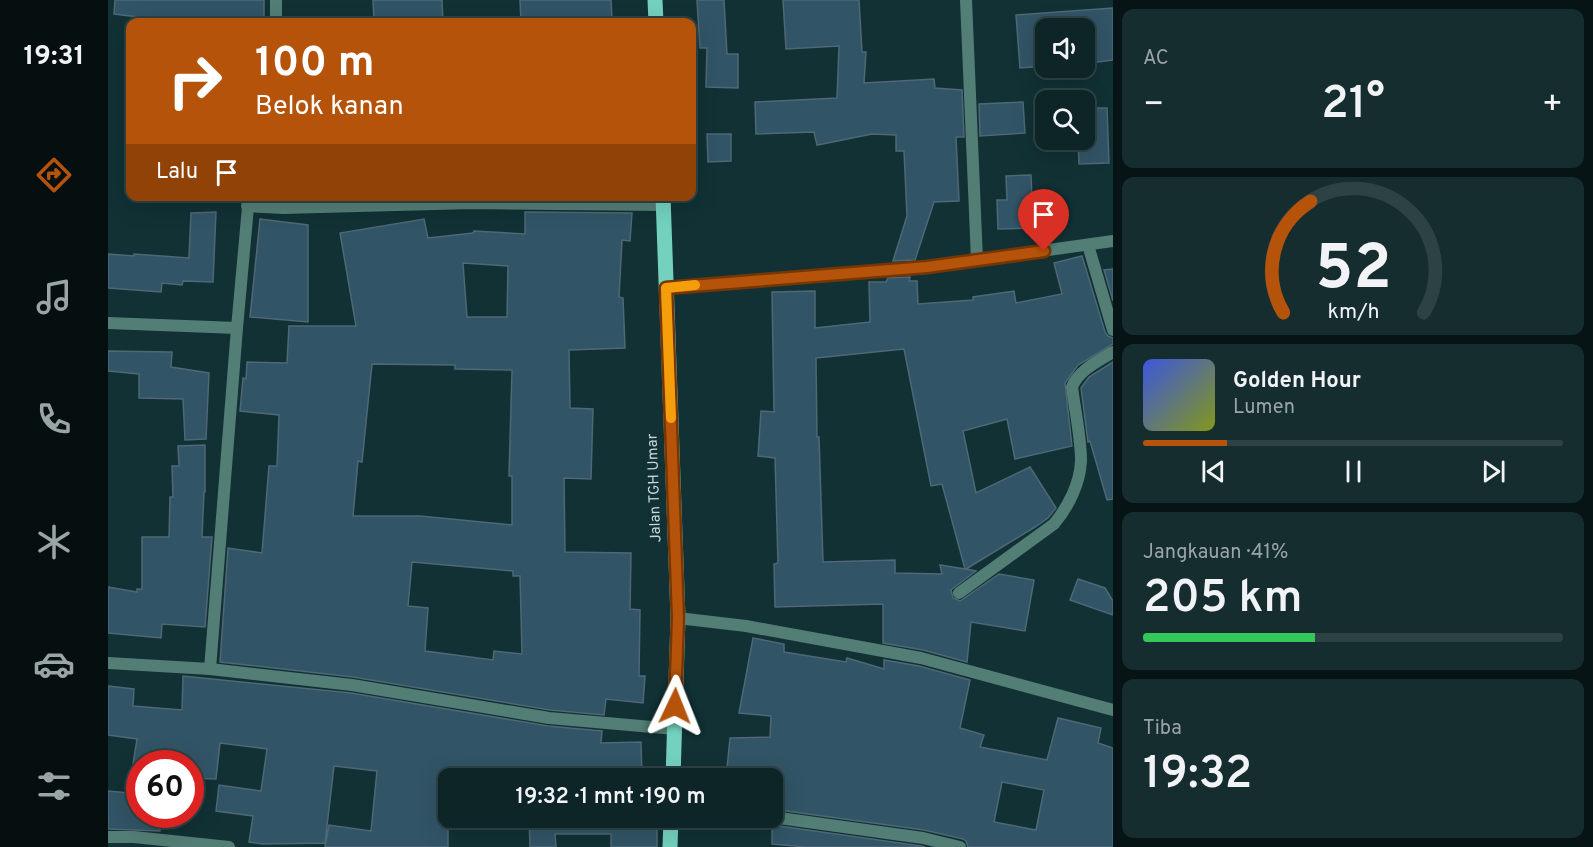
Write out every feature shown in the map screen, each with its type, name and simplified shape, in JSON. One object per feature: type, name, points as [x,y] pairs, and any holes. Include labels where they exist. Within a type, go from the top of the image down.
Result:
[{"type":"main road","points":[[656,0],[656,18]]},
{"type":"main road","name":"Jalan TGH Umar","points":[[663,201],[678,618],[673,768]]},
{"type":"main road","points":[[670,847],[671,828]]},
{"type":"street","points":[[276,0],[276,18]]},
{"type":"street","points":[[966,0],[977,260]]},
{"type":"street","points":[[210,669],[248,201],[283,208],[663,201]]},
{"type":"street","points":[[666,288],[927,267],[1113,241]]},
{"type":"street","points":[[1089,245],[1113,330]]},
{"type":"street","points":[[108,323],[237,328]]},
{"type":"street","points":[[959,594],[1054,524],[1066,510],[1081,462],[1072,387],[1075,380],[1090,366],[1113,352]]},
{"type":"street","points":[[678,618],[746,626],[921,658],[1113,710]]},
{"type":"street","points":[[108,663],[210,669],[397,691],[549,718],[675,729]]},
{"type":"street","points":[[783,819],[913,837],[960,847]]},
{"type":"street","points":[[108,837],[134,837],[229,847]]},
{"type":"building","points":[[115,0],[264,0],[264,18],[148,18],[114,14]]},
{"type":"building","points":[[373,0],[442,0],[443,18],[374,18]]},
{"type":"building","points":[[520,0],[611,0],[612,18],[521,18]]},
{"type":"building","points":[[697,0],[724,0],[727,54],[738,54],[738,88],[706,87],[707,48],[700,48]]},
{"type":"building","points":[[783,0],[859,0],[862,52],[866,52],[864,83],[934,79],[935,88],[962,90],[964,137],[956,137],[959,201],[934,202],[915,260],[893,261],[907,216],[904,151],[896,151],[896,135],[872,134],[817,145],[814,132],[756,134],[755,102],[837,98],[839,46],[786,49]]},
{"type":"building","points":[[1113,8],[1113,60],[1095,62],[1095,18],[1035,18],[1035,67],[1020,68],[1016,15]]},
{"type":"building","points":[[1023,102],[1025,133],[980,136],[979,104]]},
{"type":"building","points":[[1095,108],[1107,108],[1109,163],[1079,164],[1078,150],[1095,150]]},
{"type":"building","points":[[707,134],[731,134],[731,161],[708,162]]},
{"type":"building","points":[[1031,175],[1032,199],[1035,199],[1035,228],[998,229],[997,200],[1007,200],[1006,176]]},
{"type":"building","points":[[216,212],[213,282],[183,281],[182,285],[162,283],[161,292],[108,288],[108,254],[189,258],[191,213]]},
{"type":"building","points":[[525,212],[632,213],[630,241],[622,240],[619,297],[623,298],[625,348],[569,350],[570,408],[593,409],[591,479],[564,478],[565,552],[631,553],[630,609],[640,610],[639,676],[645,676],[643,703],[606,699],[604,715],[550,710],[353,677],[220,662],[228,548],[262,553],[269,466],[277,466],[279,415],[240,411],[247,362],[287,363],[289,326],[356,326],[340,233],[424,219],[428,238],[473,233],[474,231],[525,234]],"holes":[[[463,263],[508,266],[507,317],[467,317]],[[372,364],[455,365],[455,369],[512,370],[509,476],[512,476],[512,525],[420,516],[353,516],[358,461],[362,462]],[[412,562],[513,571],[513,576],[520,576],[522,654],[494,651],[493,660],[425,651],[428,608],[408,606]]]},
{"type":"building","points":[[260,219],[308,225],[308,322],[250,317]]},
{"type":"building","points":[[1082,256],[1105,332],[1113,338],[1113,344],[1078,365],[1065,383],[1072,446],[1015,459],[1007,419],[963,431],[976,493],[1030,467],[1056,508],[1048,518],[1035,527],[966,569],[976,571],[951,590],[953,598],[960,601],[999,574],[1034,580],[1025,631],[971,622],[967,662],[923,650],[883,643],[883,604],[775,607],[774,564],[778,563],[775,458],[758,456],[761,411],[774,412],[772,292],[815,291],[815,328],[870,322],[869,282],[886,282],[888,278],[910,277],[909,281],[917,281],[918,304],[973,300],[973,297],[1014,291],[1016,303],[1062,294],[1054,263]],"holes":[[[904,349],[931,486],[942,484],[965,569],[940,565],[942,574],[895,573],[895,560],[823,562],[816,358]]]},
{"type":"building","points":[[1113,269],[1113,301],[1104,270]]},
{"type":"building","points":[[108,351],[172,352],[171,367],[209,373],[206,439],[185,440],[183,399],[139,398],[139,374],[108,371]]},
{"type":"building","points":[[1113,362],[1113,499],[1107,500],[1090,441],[1088,442],[1081,388],[1089,377]]},
{"type":"building","points":[[205,445],[202,537],[212,537],[205,627],[162,624],[161,638],[108,633],[108,587],[137,592],[137,589],[142,589],[142,537],[169,537],[170,497],[173,497],[172,466],[179,466],[178,446]]},
{"type":"building","points":[[1078,579],[1105,588],[1113,601],[1113,615],[1070,600]]},
{"type":"building","points":[[753,638],[784,644],[784,652],[846,662],[847,658],[884,669],[884,660],[919,666],[970,680],[960,728],[984,735],[980,747],[1047,760],[1058,718],[1101,728],[1098,743],[1113,748],[1113,847],[968,847],[963,839],[924,830],[783,811],[783,768],[727,768],[730,738],[770,737],[771,716],[739,713]],"holes":[[[1002,782],[1044,790],[1036,830],[994,822]]]},
{"type":"building","points":[[183,676],[351,693],[548,726],[602,731],[601,743],[641,742],[642,768],[438,768],[438,828],[448,828],[448,847],[325,847],[329,825],[371,831],[377,771],[334,766],[325,843],[263,844],[249,842],[253,816],[216,811],[219,785],[261,791],[267,749],[220,743],[216,779],[204,779],[204,750],[135,750],[137,739],[108,735],[108,686],[134,689],[133,706],[182,710]]},
{"type":"building","points":[[108,791],[126,793],[126,828],[160,828],[160,831],[108,829]]},
{"type":"building","points":[[783,827],[925,847],[806,847],[772,844],[772,828]]},
{"type":"building","points":[[529,828],[657,828],[657,847],[611,847],[611,834],[555,834],[556,847],[530,847]]},
{"type":"slow traffic","points":[[671,418],[666,288],[695,285]]},
{"type":"route","points":[[675,706],[678,618],[666,288],[927,267],[1044,251]]}]
